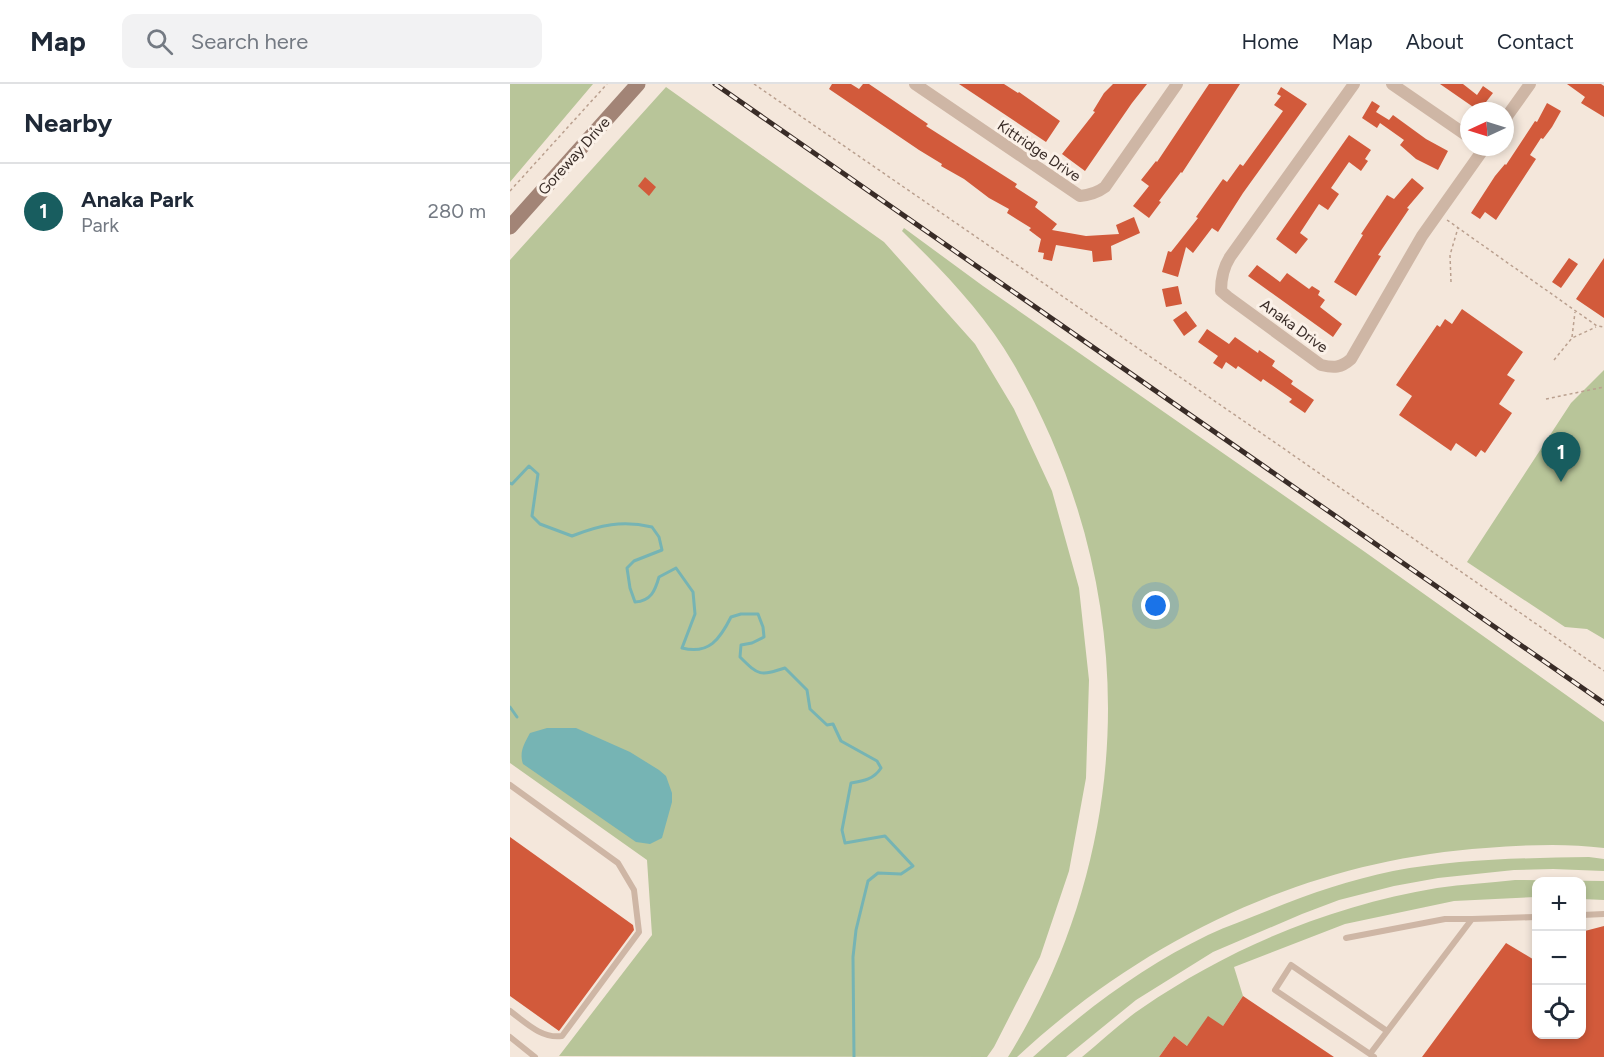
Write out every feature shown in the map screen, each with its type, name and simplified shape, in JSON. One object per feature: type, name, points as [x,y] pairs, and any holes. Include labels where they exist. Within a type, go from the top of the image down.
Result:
[{"type":"main road","name":"Goreway Drive","points":[[510,227],[638,84]]},
{"type":"street","name":"Kittridge Drive","points":[[915,84],[1080,196],[1099,192],[1105,187],[1177,84]]},
{"type":"street","name":"Anaka Drive","points":[[1354,84],[1223,267],[1221,291],[1321,365],[1342,367],[1351,359],[1412,251],[1478,156]]},
{"type":"street","points":[[1392,84],[1460,130]]},
{"type":"street","points":[[1514,106],[1530,84]]},
{"type":"lane","points":[[510,785],[618,863],[634,890],[639,932],[562,1036],[551,1037],[537,1031],[510,1011]]},
{"type":"lane","points":[[1586,915],[1604,914]]},
{"type":"lane","points":[[1346,938],[1445,919],[1532,917]]},
{"type":"lane","points":[[1387,1031],[1291,965],[1275,990],[1372,1055],[1387,1031],[1472,919]]},
{"type":"lane","points":[[510,1037],[536,1057]]},
{"type":"path","points":[[510,191],[607,84]]},
{"type":"path","points":[[754,84],[1251,425],[1604,671]]},
{"type":"path","points":[[1438,213],[1575,311],[1597,326],[1604,327]]},
{"type":"path","points":[[1451,282],[1450,255],[1458,228]]},
{"type":"path","points":[[1572,338],[1575,311]]},
{"type":"path","points":[[1554,360],[1572,338],[1597,326]]},
{"type":"path","points":[[1546,399],[1604,387]]},
{"type":"green space","points":[[510,84],[593,84],[510,182]]},
{"type":"green space","points":[[666,87],[884,242],[975,344],[1014,409],[1052,491],[1079,588],[1089,680],[1086,778],[1069,871],[1040,957],[987,1057],[559,1056],[652,935],[647,860],[510,763],[510,260]]},
{"type":"green space","points":[[904,228],[983,286],[1365,552],[1604,722],[1604,848],[1575,845],[1530,845],[1420,856],[1356,869],[1294,888],[1234,912],[1175,941],[1120,975],[1067,1014],[1017,1057],[1008,1057],[1052,974],[1083,888],[1102,800],[1108,711],[1102,621],[1084,533],[1055,447],[1013,363],[976,310],[902,231]]},
{"type":"green space","points":[[1604,370],[1604,639],[1587,629],[1565,627],[1467,562],[1571,403]]},
{"type":"green space","points":[[1589,857],[1604,859],[1604,871],[1514,870],[1438,878],[1339,900],[1213,952],[1136,1000],[1066,1057],[1033,1057],[1095,1005],[1161,960],[1215,932],[1298,899],[1361,879],[1417,867],[1491,860]]},
{"type":"green space","points":[[1532,880],[1532,897],[1454,901],[1345,924],[1234,967],[1243,996],[1223,1026],[1187,1046],[1174,1036],[1159,1057],[1082,1057],[1134,1013],[1176,986],[1247,948],[1283,932],[1359,906],[1447,887]]},
{"type":"green space","points":[[1586,881],[1604,881],[1604,900],[1586,899]]},
{"type":"water","points":[[547,728],[576,728],[630,752],[666,776],[672,793],[672,802],[662,838],[650,844],[636,842],[523,764],[522,752],[530,733]]},
{"type":"building","points":[[832,84],[851,84],[859,89],[863,84],[869,84],[928,124],[926,126],[1017,184],[1015,187],[1038,202],[1035,207],[1057,224],[1052,230],[1086,236],[1119,234],[1116,225],[1134,217],[1140,233],[1111,246],[1112,260],[1093,262],[1092,251],[1056,245],[1052,261],[1043,259],[1044,253],[1038,252],[1041,239],[1029,230],[1031,228],[1007,213],[1009,209],[941,166],[942,164],[829,89]]},
{"type":"building","points":[[959,84],[1004,84],[1060,121],[1046,142]]},
{"type":"building","points":[[1113,84],[1147,84],[1085,171],[1062,154],[1095,112],[1093,111],[1104,93]]},
{"type":"building","points":[[1209,84],[1240,84],[1182,173],[1159,201],[1161,202],[1149,218],[1133,206],[1149,186],[1141,180],[1157,162]]},
{"type":"building","points":[[1440,84],[1463,84],[1477,95],[1483,86],[1493,93],[1486,102],[1466,102]]},
{"type":"building","points":[[1567,84],[1601,84],[1604,86],[1604,117],[1581,103],[1585,97]]},
{"type":"building","points":[[1281,87],[1307,104],[1218,232],[1212,228],[1193,253],[1186,247],[1178,277],[1162,272],[1168,251],[1171,252],[1198,218],[1196,217],[1223,179],[1227,182],[1240,164],[1243,166],[1283,111],[1274,105],[1281,96],[1277,94]]},
{"type":"building","points":[[1372,101],[1380,106],[1376,112],[1389,120],[1393,115],[1426,139],[1448,151],[1438,170],[1416,159],[1400,145],[1404,140],[1380,123],[1377,128],[1362,118]]},
{"type":"building","points":[[1547,103],[1561,111],[1552,127],[1543,139],[1541,138],[1530,155],[1536,159],[1496,220],[1485,212],[1480,219],[1471,213],[1495,176],[1514,156],[1535,121],[1537,122]]},
{"type":"building","points":[[1349,135],[1371,150],[1365,159],[1368,161],[1361,171],[1349,162],[1331,188],[1339,194],[1328,210],[1319,204],[1300,233],[1308,239],[1296,254],[1276,239]]},
{"type":"building","points":[[645,177],[656,187],[649,196],[638,186]]},
{"type":"building","points":[[1412,178],[1424,188],[1407,208],[1409,209],[1378,255],[1381,256],[1356,296],[1334,282],[1363,235],[1361,234],[1387,195],[1394,199]]},
{"type":"building","points":[[1569,258],[1578,264],[1561,288],[1552,282]]},
{"type":"building","points":[[1604,258],[1604,318],[1576,299]]},
{"type":"building","points":[[1257,265],[1280,282],[1287,273],[1309,289],[1312,286],[1320,291],[1318,295],[1325,300],[1320,307],[1342,324],[1333,337],[1248,276]]},
{"type":"building","points":[[1178,286],[1182,304],[1166,307],[1162,289]]},
{"type":"building","points":[[1462,309],[1523,352],[1507,375],[1515,380],[1499,404],[1512,413],[1485,453],[1481,450],[1476,457],[1456,443],[1451,451],[1399,415],[1412,396],[1396,385],[1437,325],[1440,327],[1445,319],[1452,324]]},
{"type":"building","points":[[1186,311],[1197,326],[1184,336],[1173,320]]},
{"type":"building","points":[[1207,329],[1229,344],[1235,337],[1258,353],[1259,350],[1275,361],[1272,366],[1293,381],[1291,384],[1314,400],[1305,413],[1289,402],[1292,399],[1263,379],[1261,382],[1238,366],[1236,369],[1226,362],[1222,369],[1213,363],[1218,356],[1198,342]]},
{"type":"building","points":[[510,837],[633,925],[634,930],[559,1031],[510,996]]},
{"type":"building","points":[[1604,926],[1604,1057],[1422,1057],[1506,943],[1532,959],[1532,1039],[1586,1039],[1586,931]]},
{"type":"building","points":[[1243,996],[1334,1057],[1159,1057],[1174,1036],[1187,1046],[1208,1016],[1223,1026]]},
{"type":"waterway","points":[[510,483],[512,484],[529,466],[538,474],[532,516],[540,524],[572,536],[611,525],[631,524],[652,527],[659,537],[662,550],[634,561],[627,568],[635,602],[649,597],[659,577],[676,568],[693,592],[695,614],[682,648],[691,650],[700,649],[712,643],[723,632],[731,617],[741,614],[758,614],[764,637],[741,645],[740,657],[760,673],[785,668],[807,690],[810,709],[827,725],[833,724],[841,741],[877,761],[881,768],[875,775],[851,783],[842,830],[845,843],[885,836],[913,866],[901,874],[878,873],[868,881],[856,930],[853,957],[854,1057]]},
{"type":"waterway","points":[[510,707],[517,717]]},
{"type":"railway","points":[[715,84],[1604,703]]},
{"type":"place","name":"Anaka Park","points":[[1561,482]]}]
